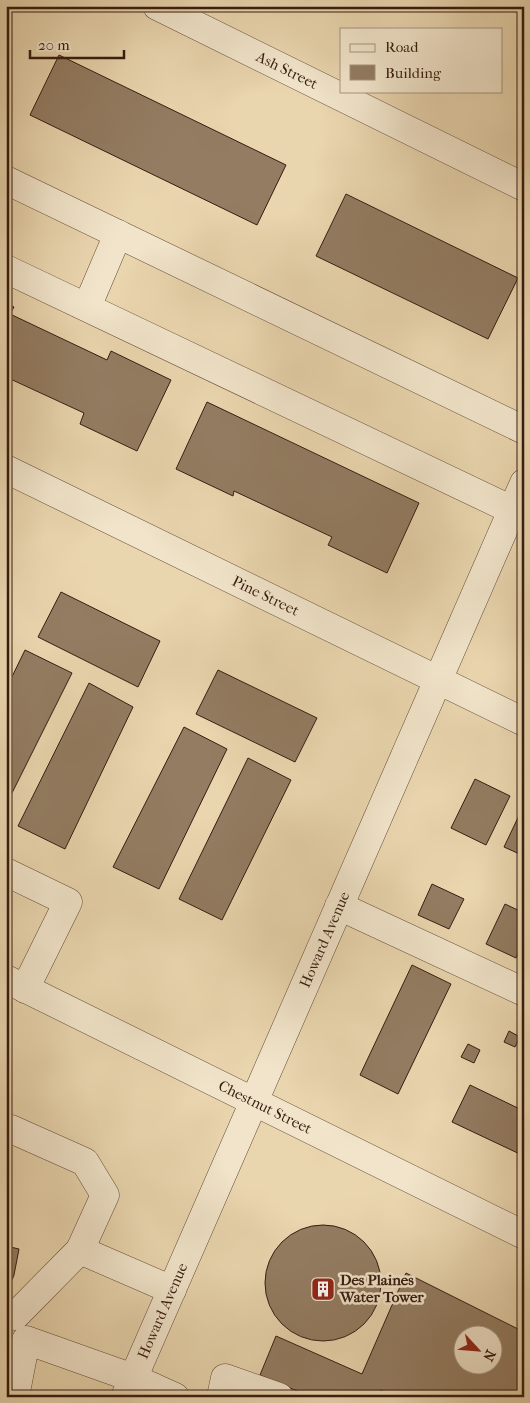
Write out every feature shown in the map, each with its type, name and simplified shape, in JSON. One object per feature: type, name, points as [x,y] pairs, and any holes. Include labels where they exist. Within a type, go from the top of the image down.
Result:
[{"type":"street","name":"Ash Street","points":[[157,6],[524,187]]},
{"type":"street","points":[[6,180],[524,430]]},
{"type":"street","points":[[87,307],[118,234]]},
{"type":"street","points":[[6,269],[512,510]]},
{"type":"street","name":"Pine Street","points":[[6,469],[524,722]]},
{"type":"street","name":"Howard Avenue","points":[[129,1387],[524,484]]},
{"type":"street","points":[[6,872],[68,902],[15,984]]},
{"type":"street","points":[[339,906],[524,992]]},
{"type":"street","name":"Chestnut Street","points":[[15,984],[524,1235]]},
{"type":"street","points":[[11,1129],[86,1162],[105,1195],[80,1250],[16,1324],[15,1397]]},
{"type":"street","points":[[80,1250],[172,1290]]},
{"type":"street","points":[[16,1324],[129,1387],[175,1397]]},
{"type":"street","points":[[221,1397],[225,1378],[279,1397]]},
{"type":"building","points":[[59,55],[286,165],[257,225],[30,115]]},
{"type":"building","points":[[346,194],[518,278],[488,339],[316,256]]},
{"type":"building","points":[[6,303],[14,307],[10,314],[107,360],[111,351],[171,380],[137,451],[80,424],[84,413],[6,377]]},
{"type":"building","points":[[207,402],[419,503],[387,573],[328,545],[332,537],[234,491],[233,496],[176,469]]},
{"type":"building","points":[[61,592],[160,641],[138,687],[38,637]]},
{"type":"building","points":[[25,650],[72,673],[6,805],[6,689]]},
{"type":"building","points":[[218,670],[317,718],[295,762],[196,714]]},
{"type":"building","points":[[89,683],[133,707],[65,849],[18,826]]},
{"type":"building","points":[[184,727],[227,749],[159,889],[113,867]]},
{"type":"building","points":[[248,758],[291,780],[222,920],[179,899]]},
{"type":"building","points":[[475,779],[510,796],[486,845],[451,828]]},
{"type":"building","points":[[524,805],[524,856],[504,847]]},
{"type":"building","points":[[432,884],[464,899],[449,929],[418,915]]},
{"type":"building","points":[[505,904],[524,913],[524,942],[516,958],[486,944]]},
{"type":"building","points":[[412,965],[451,984],[398,1094],[360,1075]]},
{"type":"building","points":[[509,1031],[520,1037],[515,1047],[504,1042]]},
{"type":"building","points":[[468,1044],[480,1050],[474,1063],[461,1057]]},
{"type":"building","points":[[470,1085],[524,1111],[524,1156],[452,1122]]},
{"type":"building","name":"Des Plaines Water Tower","points":[[323,1225],[345,1230],[364,1242],[376,1261],[381,1283],[376,1305],[364,1324],[345,1336],[323,1341],[301,1336],[282,1324],[270,1305],[265,1283],[270,1261],[282,1242],[301,1230]]},
{"type":"building","points":[[6,1246],[19,1249],[14,1275],[6,1295]]},
{"type":"building","points":[[406,1273],[524,1332],[524,1397],[400,1397],[380,1390],[377,1397],[311,1397],[260,1375],[276,1336],[362,1374]]},
{"type":"place","name":"Des Plaines Water Tower","points":[[323,1289]]}]
